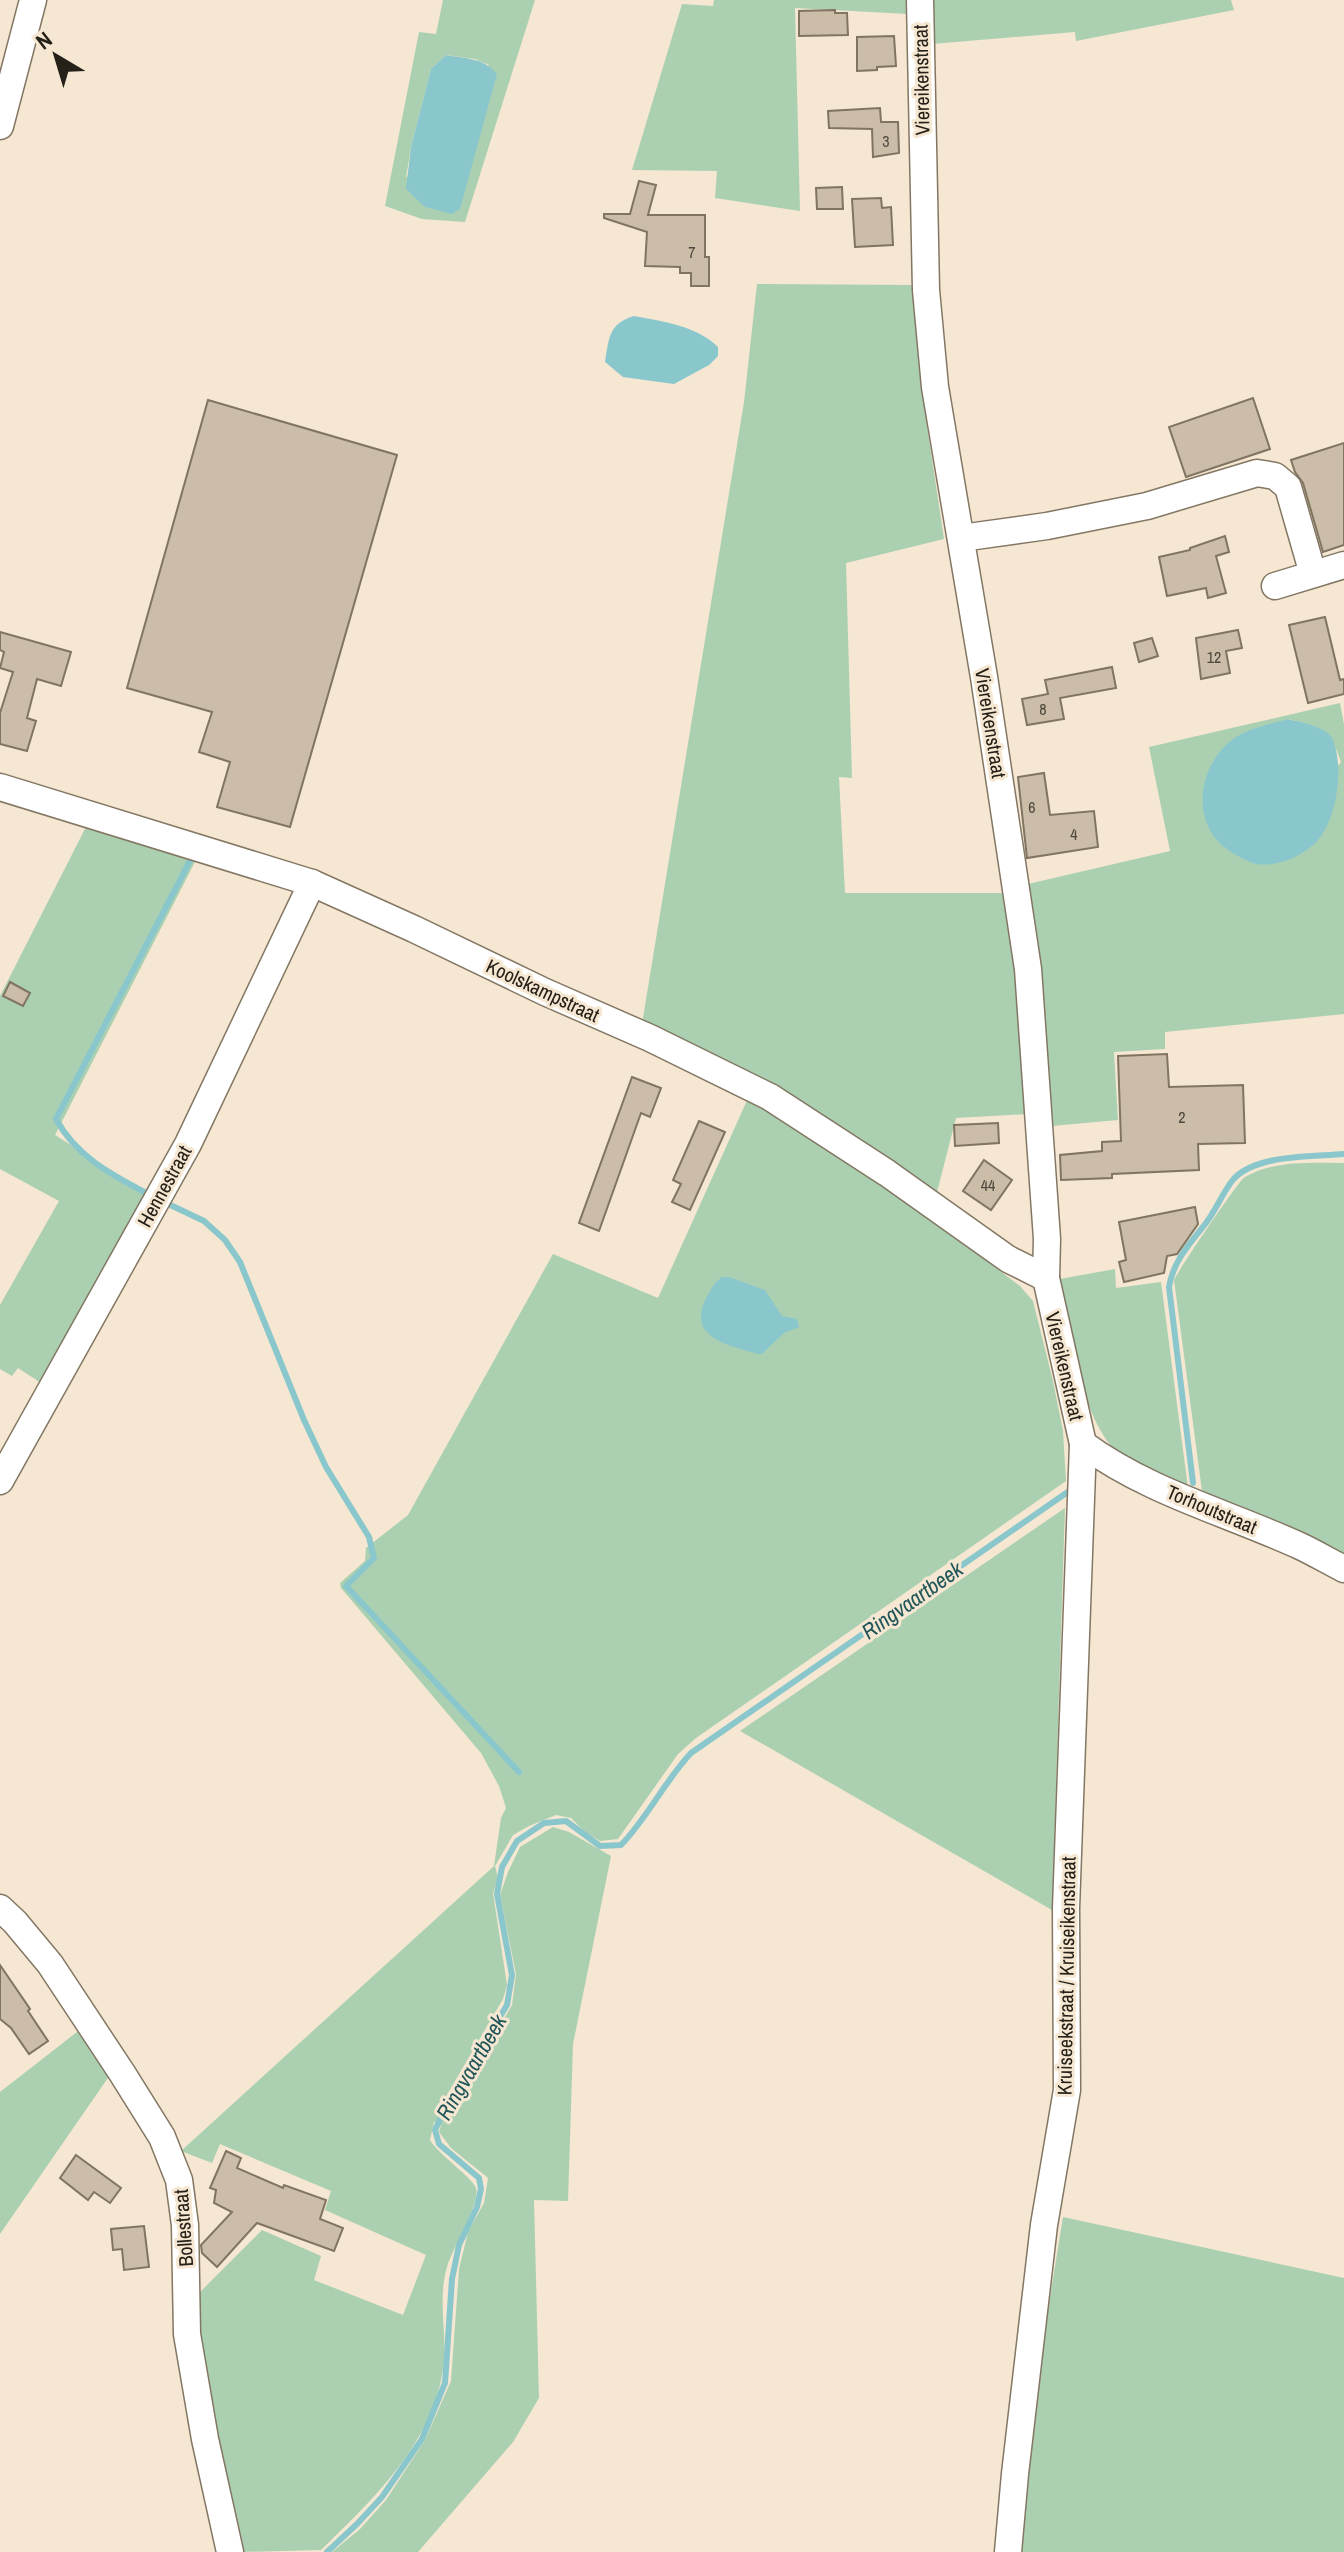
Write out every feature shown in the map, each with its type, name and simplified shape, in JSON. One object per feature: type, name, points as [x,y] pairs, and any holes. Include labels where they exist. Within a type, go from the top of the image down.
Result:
[{"type":"street","points":[[0,126],[33,0]]},
{"type":"street","name":"Viereikenstraat","points":[[920,0],[926,290],[935,387],[984,677],[1028,969],[1046,1224],[1046,1278],[1083,1444]]},
{"type":"street","points":[[961,538],[1047,526],[1147,506],[1257,473],[1275,476],[1288,487],[1313,574]]},
{"type":"street","points":[[1275,586],[1344,565]]},
{"type":"street","name":"Koolskampstraat","points":[[0,787],[312,883],[650,1038],[770,1097],[887,1173],[1008,1259],[1046,1278]]},
{"type":"street","name":"Hennestraat","points":[[0,1481],[188,1144],[312,883]]},
{"type":"street","name":"Torhoutstraat","points":[[1083,1444],[1111,1465],[1301,1546],[1344,1569]]},
{"type":"street","name":"Kruiseekstraat / Kruiseikenstraat","points":[[1008,2552],[1044,2225],[1067,2090],[1066,1908],[1083,1444]]},
{"type":"street","name":"Bollestraat","points":[[0,1908],[50,1964],[122,2073],[162,2137],[179,2180],[185,2225],[187,2334],[205,2439],[230,2552]]},
{"type":"green space","points":[[443,0],[535,0],[465,222],[422,219],[385,206],[419,32],[436,34]],"holes":[[[446,55],[475,59],[489,65],[406,178],[431,69]]]},
{"type":"green space","points":[[714,0],[908,0],[908,14],[795,8],[800,211],[715,198],[717,171],[632,170],[682,4],[713,6]]},
{"type":"green space","points":[[933,0],[1231,0],[1234,10],[1076,41],[1075,32],[932,44]]},
{"type":"green space","points":[[757,284],[911,285],[918,292],[923,399],[944,539],[846,563],[852,778],[839,777],[845,893],[1006,893],[1029,1114],[956,1118],[936,1196],[642,1024],[744,402]]},
{"type":"green space","points":[[1340,703],[1344,724],[1344,1014],[1165,1032],[1165,1049],[1114,1052],[1118,1120],[1052,1126],[1028,884],[1170,851],[1149,747]],"holes":[[[1288,719],[1323,730],[1332,741],[1341,762],[1255,864],[1224,847]]]},
{"type":"green space","points":[[88,823],[199,854],[55,1135],[147,1193],[41,1383],[18,1368],[12,1376],[0,1369],[0,1305],[59,1201],[0,1169],[0,996]]},
{"type":"green space","points":[[749,1096],[876,1178],[1020,1286],[1033,1301],[1063,1431],[1066,1481],[696,1738],[678,1754],[618,1839],[600,1841],[571,1818],[556,1815],[513,1835],[495,1866],[498,1878],[493,1893],[507,1985],[503,1999],[440,2107],[450,2112],[512,2005],[516,1974],[500,1895],[520,1847],[553,1827],[569,1832],[611,1856],[573,2044],[568,2201],[534,2200],[539,2398],[513,2442],[418,2552],[332,2552],[360,2529],[386,2500],[425,2440],[451,2381],[459,2269],[468,2232],[484,2203],[488,2178],[451,2148],[439,2132],[441,2125],[434,2122],[430,2140],[474,2184],[476,2195],[444,2278],[444,2358],[430,2414],[417,2440],[382,2488],[321,2550],[240,2552],[216,2457],[193,2299],[262,2230],[321,2256],[314,2280],[403,2315],[426,2255],[325,2210],[331,2191],[220,2144],[212,2163],[181,2151],[494,1866],[501,1818],[506,1808],[499,1786],[481,1753],[341,1588],[340,1583],[365,1561],[366,1548],[408,1515],[553,1254],[658,1298]]},
{"type":"green space","points":[[1344,1163],[1344,1557],[1307,1536],[1202,1491],[1174,1280],[1245,1177],[1281,1165]]},
{"type":"green space","points":[[1115,1269],[1116,1288],[1161,1282],[1188,1488],[1126,1460],[1110,1445],[1088,1402],[1060,1279]]},
{"type":"green space","points":[[1065,1508],[1052,1910],[740,1731]]},
{"type":"green space","points":[[82,2028],[112,2072],[0,2234],[0,2092]]},
{"type":"green space","points":[[1063,2217],[1344,2278],[1344,2552],[1020,2552],[1042,2347]]},
{"type":"water","points":[[446,55],[480,62],[497,74],[460,209],[452,214],[425,207],[406,189],[411,147],[431,69]]},
{"type":"water","points":[[634,316],[700,334],[718,347],[718,356],[709,365],[674,384],[623,377],[605,362],[614,328]]},
{"type":"water","points":[[1288,719],[1318,727],[1332,738],[1338,761],[1335,801],[1327,826],[1309,849],[1283,862],[1256,864],[1231,852],[1214,836],[1203,810],[1205,782],[1217,755],[1233,739],[1256,728]]},
{"type":"water","points":[[722,1277],[765,1290],[782,1316],[797,1319],[799,1327],[784,1333],[762,1354],[716,1339],[702,1325],[701,1315],[710,1292]]},
{"type":"building","points":[[835,10],[835,13],[847,13],[848,35],[799,36],[799,11]]},
{"type":"building","points":[[894,36],[896,66],[857,71],[857,37]]},
{"type":"building","points":[[880,108],[881,122],[898,122],[899,153],[873,157],[872,129],[829,128],[828,111]]},
{"type":"building","points":[[639,181],[656,185],[648,215],[705,215],[709,286],[691,286],[691,273],[680,273],[680,267],[645,266],[647,232],[604,218],[604,214],[630,214]]},
{"type":"building","points":[[842,187],[843,209],[817,209],[816,188]]},
{"type":"building","points":[[881,198],[882,208],[891,207],[893,245],[855,247],[852,199]]},
{"type":"building","points":[[1253,398],[1270,449],[1186,477],[1169,427]]},
{"type":"building","points":[[208,400],[397,455],[290,827],[217,807],[230,762],[199,752],[212,712],[127,688]]},
{"type":"building","points":[[1344,443],[1344,545],[1323,552],[1303,483],[1291,460]]},
{"type":"building","points":[[1225,536],[1229,552],[1216,556],[1226,593],[1208,598],[1206,588],[1167,596],[1159,557],[1190,550]]},
{"type":"building","points":[[1325,617],[1340,680],[1344,679],[1344,694],[1308,703],[1289,625]]},
{"type":"building","points":[[1238,630],[1242,648],[1226,651],[1230,673],[1201,679],[1196,638]]},
{"type":"building","points":[[0,632],[71,652],[61,686],[37,679],[27,718],[36,721],[27,751],[0,744],[0,713],[13,672],[0,668],[4,652],[0,650]]},
{"type":"building","points":[[1152,638],[1158,656],[1139,662],[1134,643]]},
{"type":"building","points":[[1112,667],[1116,688],[1060,698],[1064,719],[1027,725],[1022,699],[1048,694],[1045,680]]},
{"type":"building","points":[[1044,773],[1050,815],[1094,811],[1098,847],[1027,858],[1018,777]]},
{"type":"building","points":[[10,982],[30,993],[23,1006],[3,996]]},
{"type":"building","points":[[1167,1054],[1169,1087],[1243,1085],[1245,1143],[1198,1144],[1199,1170],[1061,1180],[1060,1155],[1102,1151],[1102,1142],[1121,1141],[1118,1056]]},
{"type":"building","points":[[632,1077],[661,1088],[650,1117],[641,1113],[599,1231],[579,1223]]},
{"type":"building","points":[[699,1121],[725,1132],[690,1210],[672,1202],[681,1184],[673,1180]]},
{"type":"building","points":[[998,1123],[999,1143],[955,1146],[954,1125]]},
{"type":"building","points":[[984,1160],[1012,1180],[991,1210],[963,1191]]},
{"type":"building","points":[[1195,1207],[1198,1224],[1177,1254],[1167,1256],[1164,1273],[1124,1282],[1119,1262],[1126,1260],[1119,1222]]},
{"type":"building","points":[[0,1965],[48,2041],[29,2054],[11,2028],[0,2019]]},
{"type":"building","points":[[226,2151],[241,2158],[237,2168],[283,2188],[284,2185],[326,2200],[320,2219],[343,2228],[334,2251],[257,2223],[217,2267],[202,2253],[201,2245],[232,2212],[214,2203],[216,2190],[210,2188]]},
{"type":"building","points":[[76,2155],[121,2188],[110,2203],[94,2192],[88,2200],[60,2178]]},
{"type":"building","points":[[144,2226],[149,2267],[124,2270],[122,2249],[113,2250],[111,2229]]},
{"type":"waterway","points":[[152,1196],[110,1173],[86,1155],[56,1119],[193,855],[190,855]]},
{"type":"waterway","points":[[1193,1483],[1169,1287],[1174,1269],[1228,1186],[1242,1172],[1284,1158],[1344,1154]]},
{"type":"waterway","points":[[162,1201],[204,1221],[225,1240],[240,1262],[326,1467],[369,1537],[374,1558],[346,1586],[519,1772]]},
{"type":"waterway","name":"Ringvaartbeek","points":[[327,2552],[382,2497],[422,2439],[445,2383],[452,2279],[459,2245],[477,2207],[481,2189],[479,2178],[439,2144],[435,2130],[507,2005],[512,1975],[497,1894],[502,1867],[517,1841],[544,1823],[566,1821],[600,1846],[621,1845],[691,1753],[1072,1489]]}]
